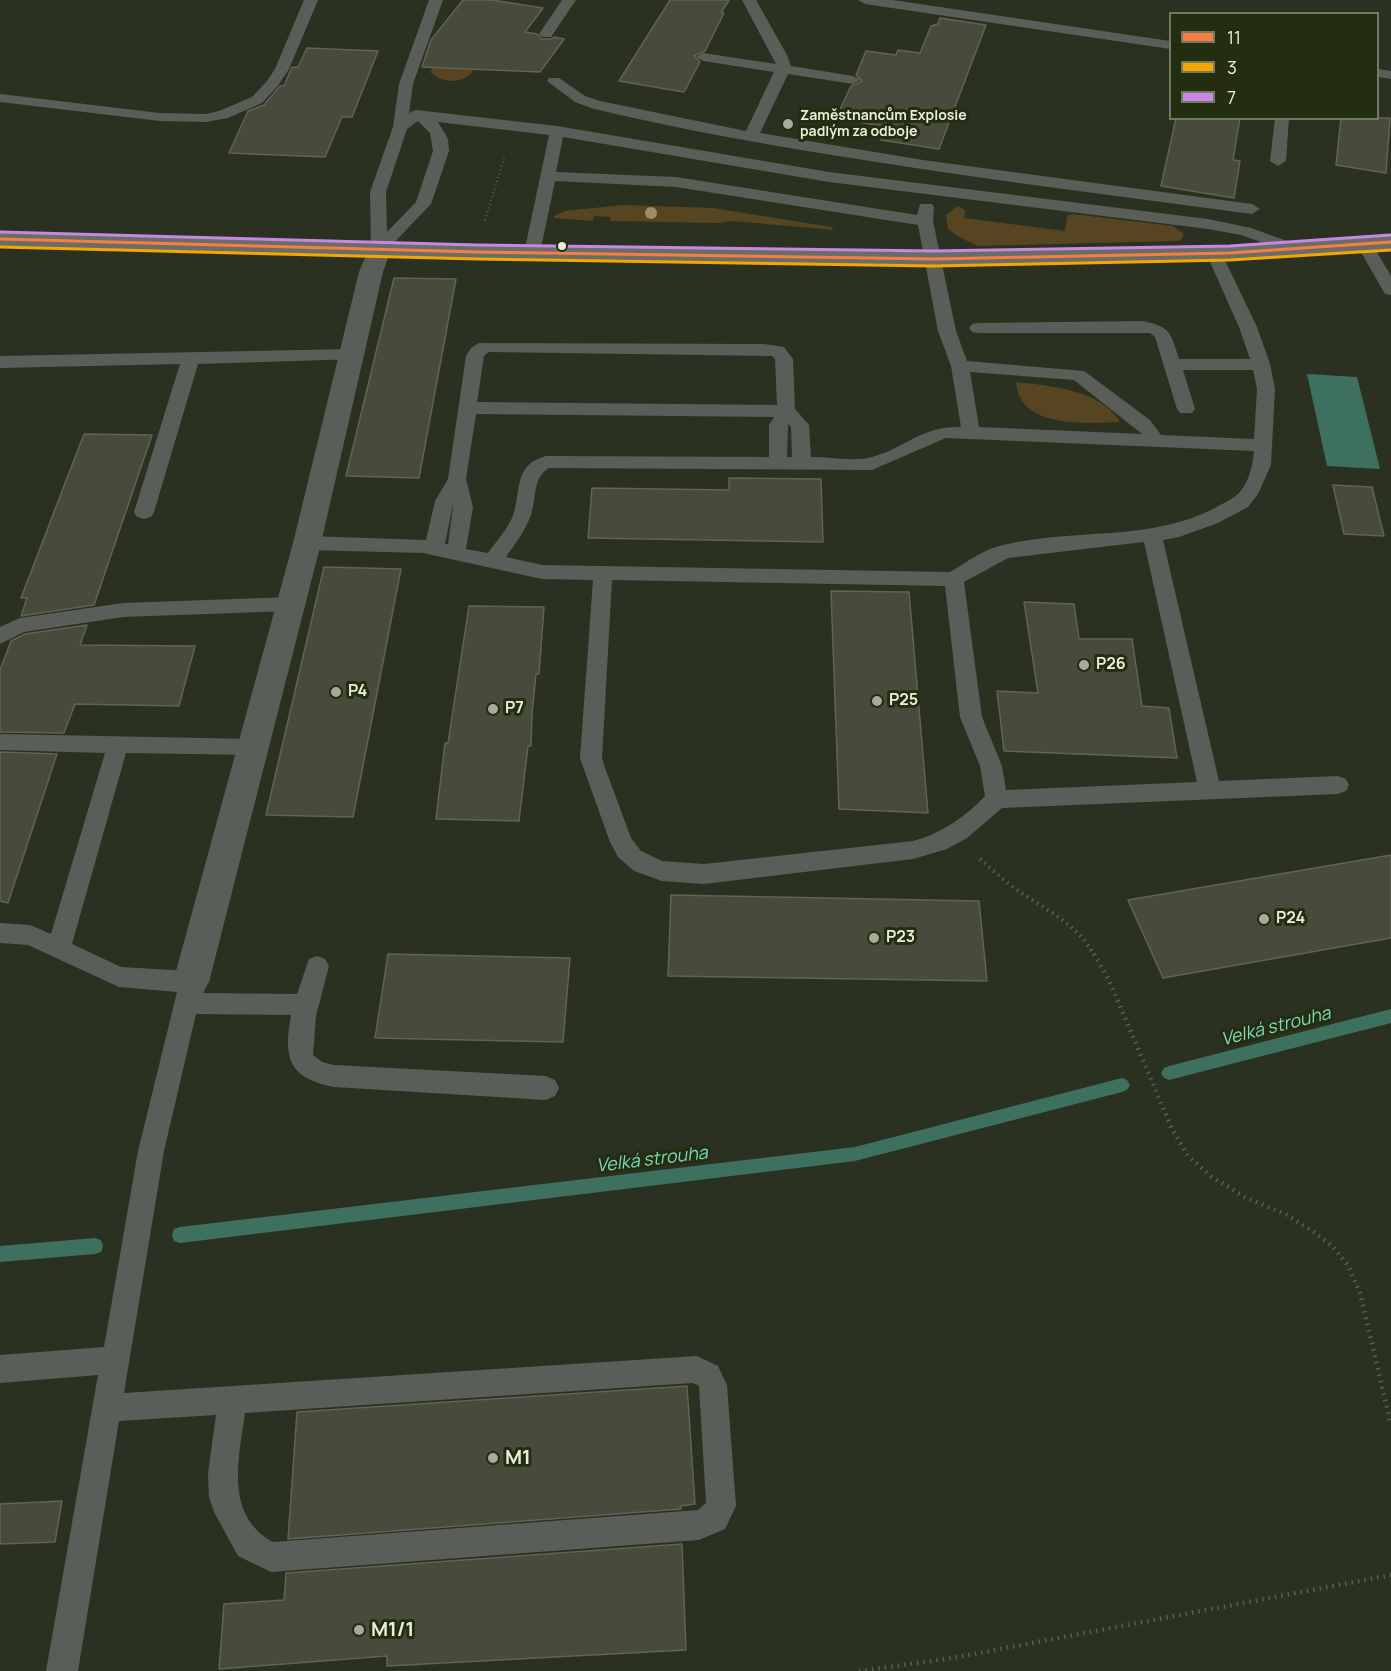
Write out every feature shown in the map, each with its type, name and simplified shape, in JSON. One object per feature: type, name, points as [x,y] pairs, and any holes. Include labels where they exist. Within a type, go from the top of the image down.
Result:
[{"type":"main road","points":[[0,239],[477,252],[934,259],[1214,253],[1391,243]]},
{"type":"street","points":[[189,993],[307,543],[379,249]]},
{"type":"lane","points":[[0,98],[160,117],[206,118],[223,115],[257,100],[272,84],[282,69],[311,0]]},
{"type":"lane","points":[[379,249],[378,192],[400,128],[406,84],[436,0]]},
{"type":"lane","points":[[546,34],[569,0]]},
{"type":"lane","points":[[749,0],[780,55],[783,69],[751,136]]},
{"type":"lane","points":[[865,0],[1000,14],[1169,45]]},
{"type":"lane","points":[[703,57],[853,80]]},
{"type":"lane","points":[[554,81],[580,99],[596,105],[751,136],[1036,180],[1252,209]]},
{"type":"lane","points":[[379,249],[423,204],[441,150],[440,135],[435,128],[420,116],[403,109]]},
{"type":"lane","points":[[400,128],[409,119],[420,116],[514,125],[828,177],[1208,224],[1245,231],[1295,249]]},
{"type":"lane","points":[[1278,161],[1282,120]]},
{"type":"lane","points":[[532,253],[557,131]]},
{"type":"lane","points":[[548,176],[676,182],[925,221]]},
{"type":"lane","points":[[930,191],[925,221],[947,331],[960,366],[971,433]]},
{"type":"lane","points":[[1365,245],[1391,290]]},
{"type":"lane","points":[[307,543],[404,545],[434,548],[536,571],[954,579],[981,562],[1005,551],[1152,535],[1190,526],[1240,502],[1253,488],[1262,465],[1266,389],[1259,357],[1214,253]]},
{"type":"lane","points":[[978,328],[1150,327],[1160,331],[1186,409]]},
{"type":"lane","points":[[456,553],[463,507],[457,479],[476,356],[477,352],[485,347],[772,349],[782,355],[786,411],[778,425],[778,464]]},
{"type":"lane","points":[[0,362],[352,355]]},
{"type":"lane","points":[[1170,358],[1259,357]]},
{"type":"lane","points":[[144,512],[191,358]]},
{"type":"lane","points":[[960,366],[1078,375],[1144,424],[1154,441]]},
{"type":"lane","points":[[467,408],[786,411],[800,425],[802,465]]},
{"type":"lane","points":[[492,562],[521,518],[529,475],[538,465],[557,462],[873,464],[888,459],[936,434],[971,433],[1263,445]]},
{"type":"lane","points":[[434,548],[444,501],[457,479]]},
{"type":"lane","points":[[1152,535],[1210,790]]},
{"type":"lane","points":[[603,573],[591,758],[626,850],[642,863],[657,870],[680,874],[704,874],[934,846],[954,837],[974,823],[996,799],[1338,785]]},
{"type":"lane","points":[[954,579],[971,717],[991,766],[996,799]]},
{"type":"lane","points":[[0,636],[20,625],[123,610],[291,604]]},
{"type":"lane","points":[[0,742],[253,747]]},
{"type":"lane","points":[[59,947],[118,744]]},
{"type":"lane","points":[[0,933],[30,936],[59,947],[106,973],[118,977],[189,993],[307,1005]]},
{"type":"lane","points":[[317,966],[299,1038],[300,1055],[304,1063],[325,1074],[546,1088]]},
{"type":"lane","points":[[62,1671],[151,1151],[189,993]]},
{"type":"lane","points":[[0,1369],[115,1360]]},
{"type":"lane","points":[[107,1408],[232,1399],[701,1370],[711,1377],[713,1385],[721,1506],[714,1518],[699,1525],[271,1557],[249,1545],[229,1512],[224,1497],[223,1473],[232,1399]]},
{"type":"path","points":[[477,252],[478,241],[514,125]]},
{"type":"path","points":[[954,837],[1018,891],[1059,916],[1075,929],[1091,949],[1109,980],[1172,1129],[1188,1156],[1220,1182],[1245,1197],[1287,1215],[1314,1232],[1332,1246],[1348,1265],[1360,1293],[1391,1425]]},
{"type":"path","points":[[859,1671],[953,1658],[1391,1575]]},
{"type":"shaded area","points":[[432,66],[474,69],[466,78],[448,81],[431,73]]},
{"type":"shaded area","points":[[623,205],[713,208],[831,227],[834,230],[733,221],[719,223],[610,221],[611,217],[594,216],[593,221],[554,218],[565,211]]},
{"type":"shaded area","points":[[958,206],[965,210],[964,218],[1065,231],[1067,216],[1072,214],[1173,226],[1184,234],[1181,240],[1177,241],[978,246],[948,229],[946,215]]},
{"type":"shaded area","points":[[1016,382],[1058,388],[1087,396],[1100,402],[1120,422],[1073,422],[1041,416],[1029,408],[1020,397]]},
{"type":"water","points":[[1307,374],[1357,377],[1380,469],[1327,466]]},
{"type":"building","points":[[463,0],[492,0],[543,8],[525,32],[537,34],[541,39],[554,37],[564,39],[540,72],[422,67],[431,40]]},
{"type":"building","points":[[670,0],[729,0],[705,51],[694,56],[700,62],[684,92],[619,81]]},
{"type":"building","points":[[940,18],[986,25],[939,149],[881,140],[887,127],[836,118],[851,86],[862,81],[856,75],[866,51],[896,55],[898,50],[920,53],[931,26],[938,24]]},
{"type":"building","points":[[307,48],[378,51],[352,117],[342,117],[325,157],[229,153],[248,111],[264,105],[280,86],[284,86],[292,67],[298,67]]},
{"type":"building","points":[[1390,118],[1386,173],[1336,165],[1341,120]]},
{"type":"building","points":[[1176,120],[1240,120],[1233,160],[1240,161],[1234,198],[1161,186]]},
{"type":"building","points":[[394,278],[456,279],[419,478],[346,476]]},
{"type":"building","points":[[84,434],[152,435],[94,605],[21,616],[27,598],[21,598]]},
{"type":"building","points":[[729,478],[821,479],[823,542],[588,538],[592,488],[729,490]]},
{"type":"building","points":[[1333,485],[1372,487],[1384,536],[1344,534]]},
{"type":"building","name":"P4","points":[[324,567],[401,569],[353,817],[266,815]]},
{"type":"building","name":"P25","points":[[831,591],[909,592],[928,813],[839,809]]},
{"type":"building","name":"P26","points":[[1024,602],[1074,604],[1079,639],[1132,639],[1142,706],[1169,708],[1177,758],[1004,751],[997,691],[1038,693]]},
{"type":"building","name":"P7","points":[[469,606],[544,607],[539,674],[536,674],[532,714],[531,746],[528,746],[519,821],[436,819],[445,743],[448,743]]},
{"type":"building","points":[[87,625],[80,645],[195,646],[179,706],[75,704],[64,733],[0,732],[0,670],[11,641],[25,634]]},
{"type":"building","points":[[0,752],[57,754],[8,903],[0,901]]},
{"type":"building","name":"P24","points":[[1391,855],[1391,938],[1163,978],[1128,900]]},
{"type":"building","name":"P23","points":[[671,895],[979,901],[987,981],[668,976]]},
{"type":"building","points":[[388,954],[570,958],[563,1042],[375,1038]]},
{"type":"building","name":"M1","points":[[687,1386],[695,1504],[680,1506],[681,1509],[288,1539],[297,1412]]},
{"type":"building","points":[[62,1501],[55,1542],[0,1544],[0,1504]]},
{"type":"building","points":[[682,1544],[686,1650],[387,1666],[387,1656],[219,1669],[224,1604],[284,1600],[286,1573]]},
{"type":"waterway","name":"Velká strouha","points":[[1169,1073],[1391,1016]]},
{"type":"waterway","name":"Velká strouha","points":[[180,1235],[855,1154],[1122,1085]]},
{"type":"waterway","name":"Velká strouha","points":[[0,1254],[95,1246]]},
{"type":"transit line","name":"7","points":[[0,232],[477,245],[934,251],[1230,246],[1390,235]]},
{"type":"transit line","name":"11","points":[[0,239],[477,252],[934,259],[1230,253],[1391,242]]},
{"type":"transit line","name":"3","points":[[0,247],[477,259],[934,266],[1230,260],[1391,250]]},
{"type":"place","name":"Zaměstnancům Explosie padlým za odboje","points":[[788,124]]},
{"type":"place","name":"P26","points":[[1084,665]]},
{"type":"place","name":"P4","points":[[336,692]]},
{"type":"place","name":"P25","points":[[877,701]]},
{"type":"place","name":"P7","points":[[493,709]]},
{"type":"place","name":"P24","points":[[1264,919]]},
{"type":"place","name":"P23","points":[[874,938]]},
{"type":"place","name":"M1","points":[[493,1458]]},
{"type":"place","name":"M1/1","points":[[359,1630]]}]
